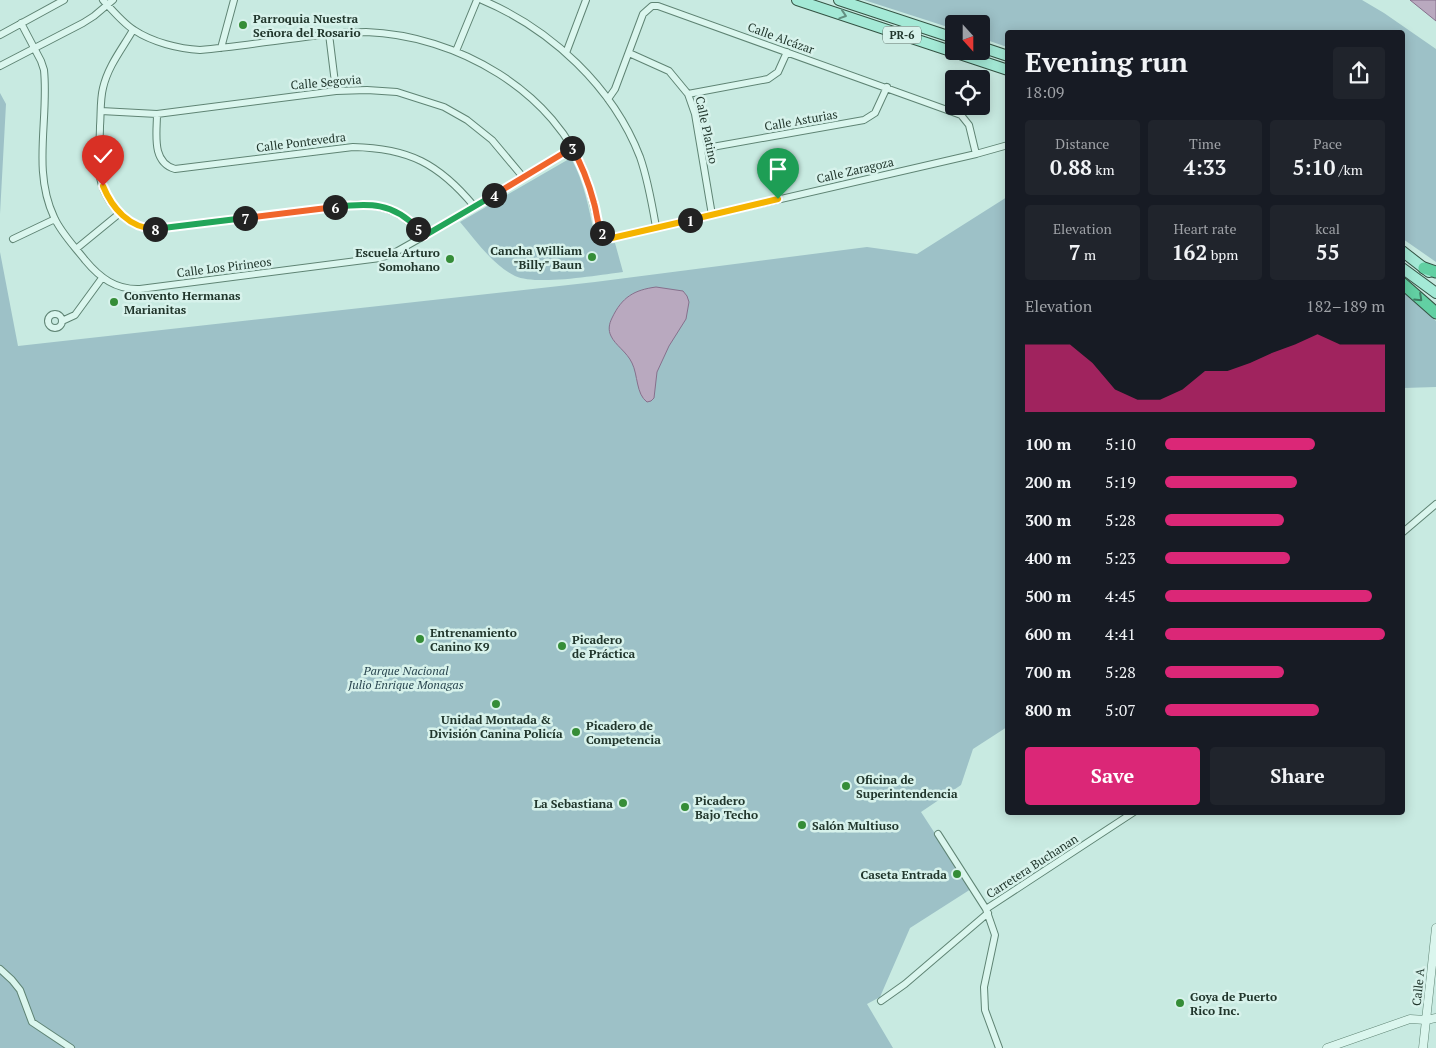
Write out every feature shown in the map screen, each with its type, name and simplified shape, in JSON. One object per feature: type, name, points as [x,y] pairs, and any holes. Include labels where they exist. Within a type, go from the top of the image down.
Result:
[{"type":"highway","points":[[1424,268],[1436,272]]},
{"type":"highway","points":[[1405,286],[1436,314]]},
{"type":"main road","name":"PR-6","points":[[797,0],[1005,69]]},
{"type":"main road","name":"PR-6","points":[[839,0],[945,35]]},
{"type":"main road","points":[[990,50],[1005,55]]},
{"type":"main road","points":[[1405,254],[1436,277]]},
{"type":"main road","points":[[1405,270],[1436,293]]},
{"type":"street","points":[[0,34],[64,0]]},
{"type":"street","points":[[221,48],[234,0]]},
{"type":"street","points":[[456,51],[477,0]]},
{"type":"street","points":[[482,0],[504,10],[546,36],[586,73],[608,99],[625,125],[640,158],[649,190],[656,228]]},
{"type":"street","points":[[566,53],[586,0]]},
{"type":"street","points":[[0,66],[83,22],[108,2]]},
{"type":"street","name":"Calle Zaragoza","points":[[108,2],[133,30],[174,48],[200,50],[329,34],[365,32],[397,35],[456,51],[490,68],[526,93],[553,122],[572,148],[589,186],[602,233],[612,238],[1005,146]]},
{"type":"street","name":"Calle Alcázar","points":[[608,99],[615,89],[643,14],[646,10],[655,6],[961,115],[969,125],[976,154]]},
{"type":"street","name":"Calle Los Pirineos","points":[[21,24],[42,61],[45,78],[43,178],[48,201],[55,219],[76,249],[102,278],[114,285],[132,290],[358,262],[394,253],[572,148]]},
{"type":"street","points":[[133,30],[108,71],[102,90],[100,177],[107,196],[120,213],[137,225],[157,229],[359,204],[393,210],[410,220],[424,236]]},
{"type":"street","points":[[329,34],[336,91]]},
{"type":"street","points":[[688,94],[768,78],[778,72],[787,52]]},
{"type":"street","name":"Calle Platino","points":[[629,53],[669,71],[688,94],[695,114],[712,214]]},
{"type":"street","name":"Calle Asturias","points":[[701,149],[864,120],[872,116],[879,108],[886,88]]},
{"type":"street","name":"Calle Segovia","points":[[101,111],[157,114],[336,91],[367,90],[397,92],[444,107],[467,120],[492,140],[524,177]]},
{"type":"street","name":"Calle Pontevedra","points":[[157,114],[157,153],[170,168],[175,169],[353,147],[382,148],[416,158],[440,171],[463,192],[474,206]]},
{"type":"street","points":[[76,249],[120,213]]},
{"type":"street","points":[[13,238],[55,219]]},
{"type":"street","points":[[62,321],[75,315],[102,278]]},
{"type":"street","points":[[1405,531],[1436,504]]},
{"type":"street","name":"Carretera Buchanan","points":[[881,1001],[905,984],[987,911],[1130,815]]},
{"type":"street","points":[[938,834],[987,911],[995,935],[984,987],[985,1010],[999,1048]]},
{"type":"street","name":"Calle A","points":[[1424,1048],[1436,928]]},
{"type":"street","points":[[0,970],[20,990],[32,1022],[71,1048]]},
{"type":"street","points":[[1327,1048],[1410,1019],[1426,1020],[1436,1018]]},
{"type":"street","points":[[1426,1020],[1436,1025]]},
{"type":"green space","points":[[864,0],[1362,0],[1436,49],[1436,262],[1405,240],[1405,30],[1005,30],[1005,46],[990,41],[990,15],[945,15],[945,26]]},
{"type":"green space","points":[[0,93],[6,104],[0,214]]},
{"type":"green space","points":[[569,159],[572,160],[583,186],[594,233],[606,244],[615,243],[623,272],[552,280],[525,279],[515,276],[499,266],[460,222]]},
{"type":"green space","name":"Parque Nacional Julio Enrique Monagas","points":[[1005,198],[1005,728],[973,749],[961,785],[921,812],[971,889],[910,928],[880,997],[867,1004],[893,1048],[0,1048],[0,252],[18,346],[595,282],[867,247],[917,254]]},
{"type":"green space","points":[[1405,293],[1436,321],[1436,387],[1405,388]]},
{"type":"shaded area","points":[[1410,0],[1436,0],[1436,21]]},
{"type":"shaded area","points":[[656,287],[683,291],[689,302],[686,319],[669,346],[657,372],[654,398],[647,402],[643,399],[639,389],[632,363],[613,339],[609,327],[616,311],[625,300],[641,290]]},
{"type":"place","name":"Parroquia Nuestra Señora del Rosario","points":[[243,25]]},
{"type":"place","name":"Cancha William \"Billy\" Baun","points":[[592,257]]},
{"type":"place","name":"Escuela Arturo Somohano","points":[[450,259]]},
{"type":"place","name":"Convento Hermanas Marianitas","points":[[114,302]]},
{"type":"place","name":"Entrenamiento Canino K9","points":[[420,639]]},
{"type":"place","name":"Picadero de Práctica","points":[[562,646]]},
{"type":"place","name":"Unidad Montada & División Canina Policía","points":[[496,704]]},
{"type":"place","name":"Picadero de Competencia","points":[[576,732]]},
{"type":"place","name":"Oficina de Superintendencia","points":[[846,786]]},
{"type":"place","name":"La Sebastiana","points":[[623,803]]},
{"type":"place","name":"Picadero Bajo Techo","points":[[685,807]]},
{"type":"place","name":"Salón Multiuso","points":[[802,825]]},
{"type":"place","name":"Caseta Entrada","points":[[957,874]]},
{"type":"place","name":"Goya de Puerto Rico Inc.","points":[[1180,1003]]},
{"type":"route","points":[[103,186],[107,196],[120,213],[137,225],[145,228],[157,229],[359,204],[393,210],[410,220],[424,236],[572,148],[589,186],[602,233],[612,238],[778,199]]}]
